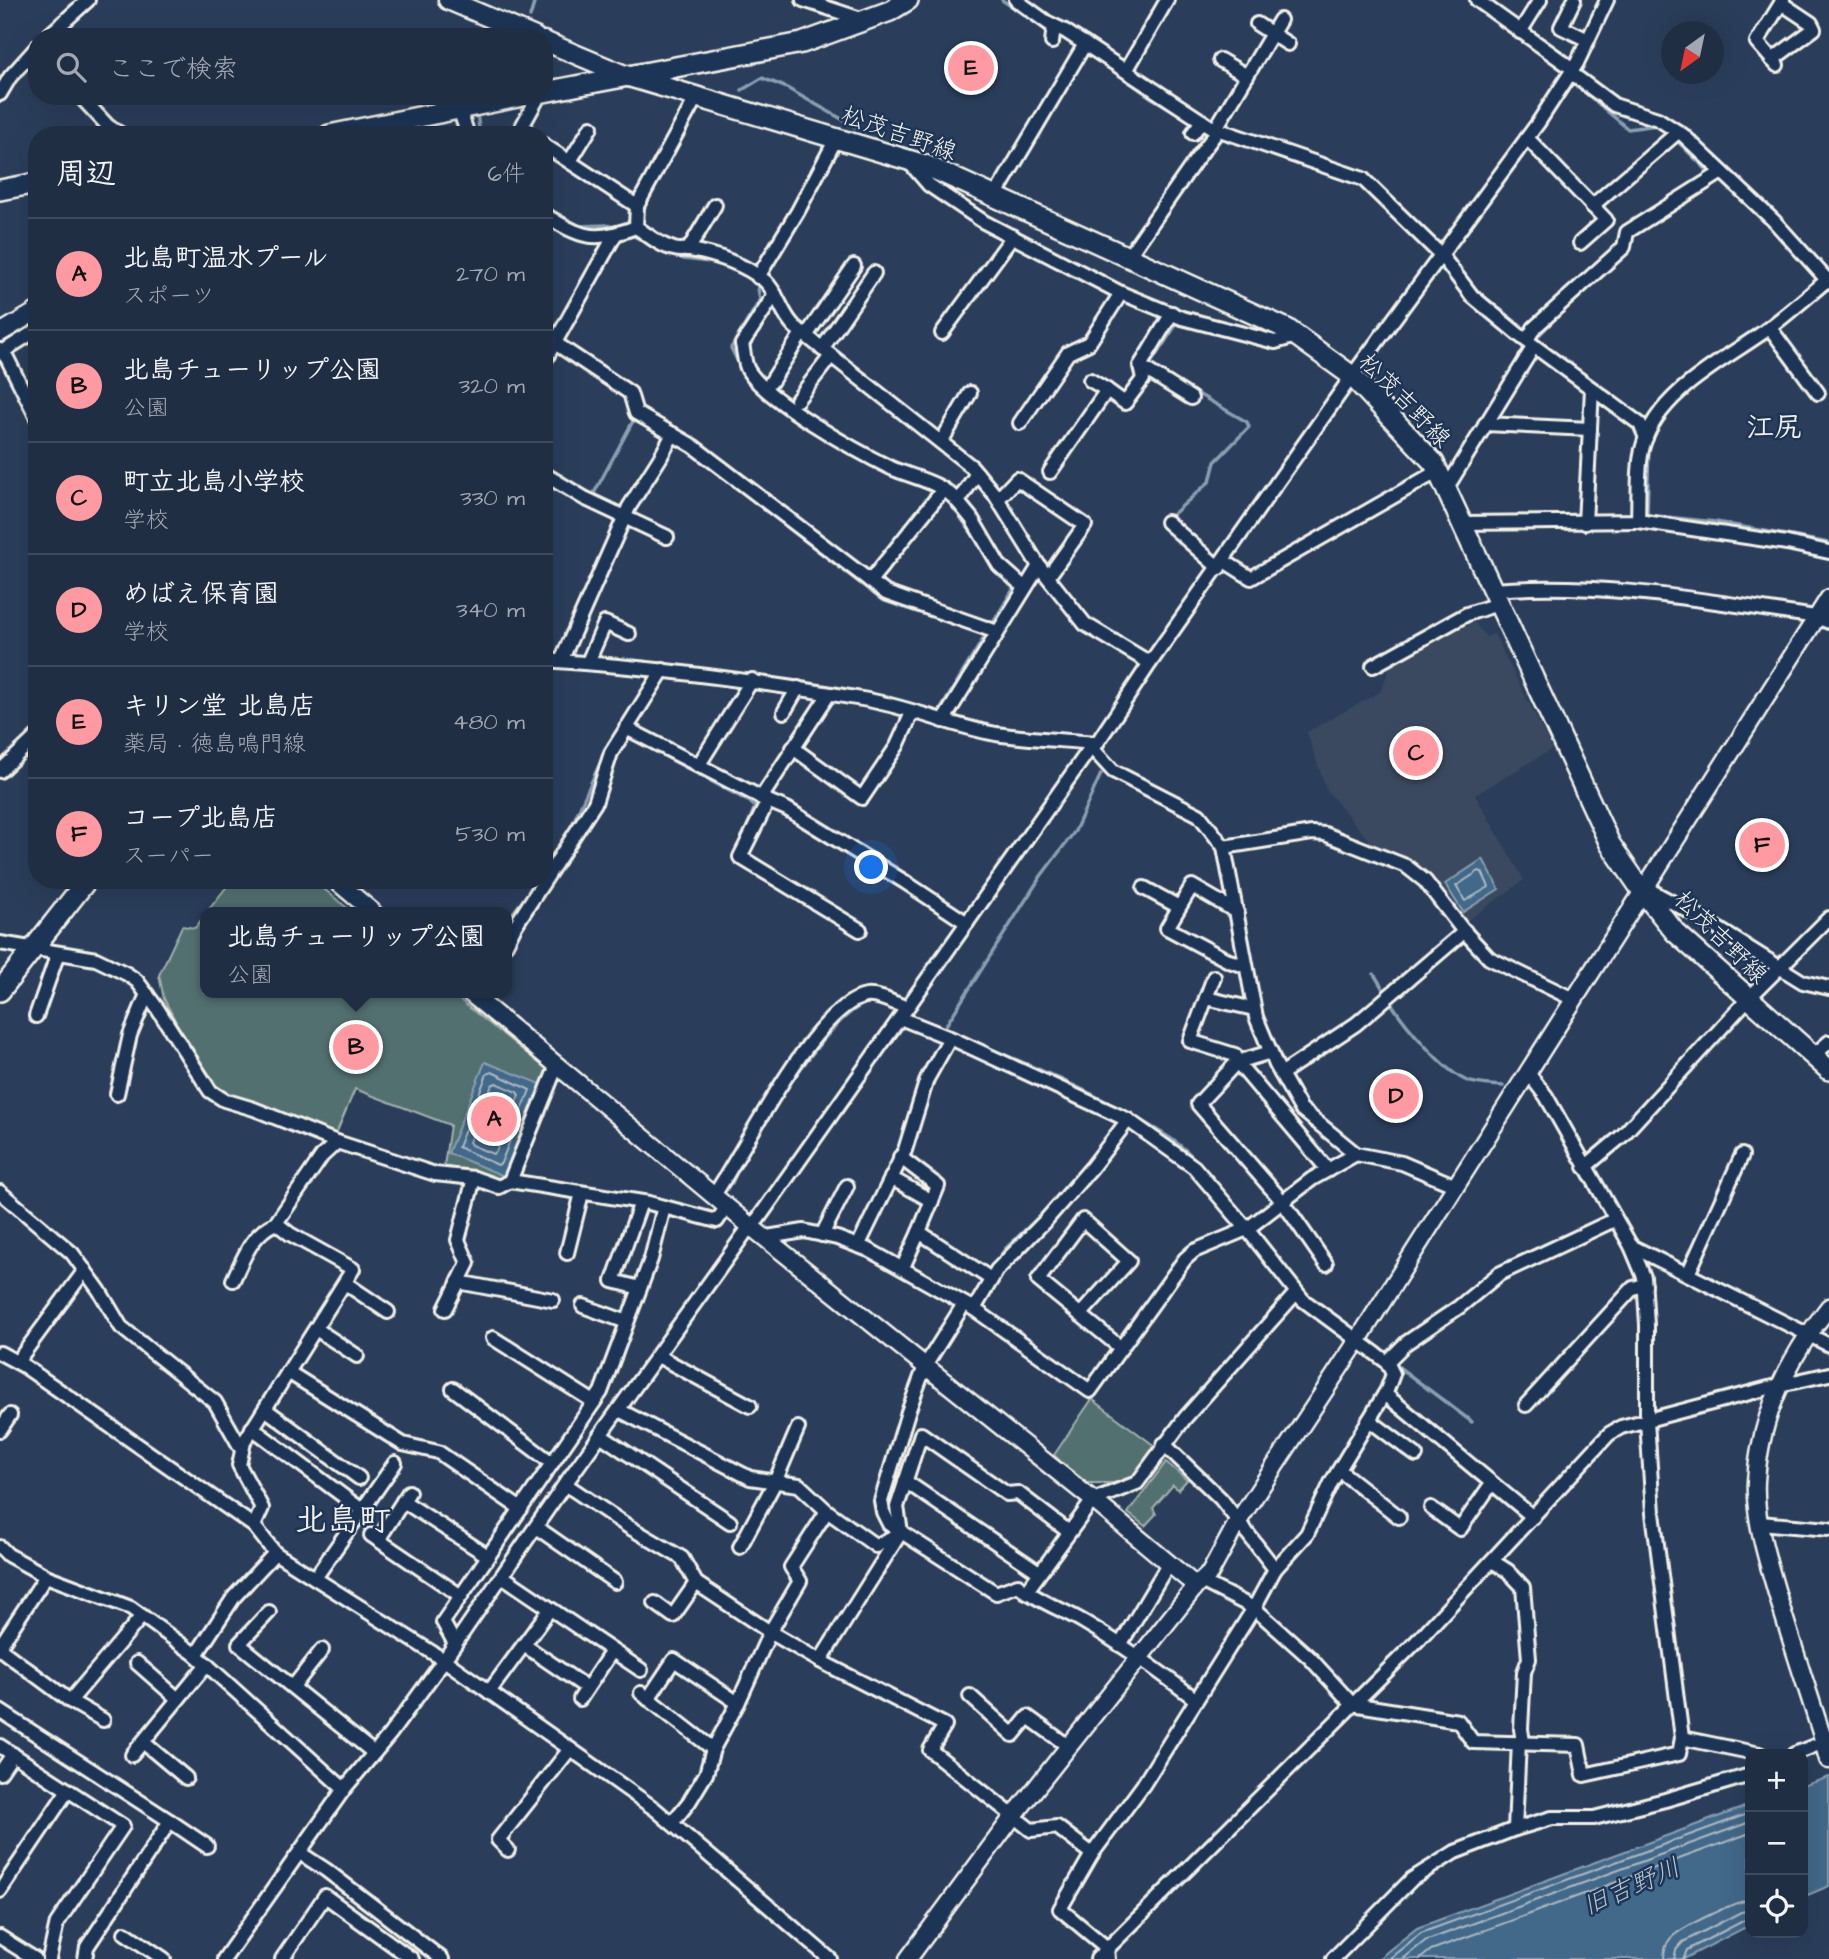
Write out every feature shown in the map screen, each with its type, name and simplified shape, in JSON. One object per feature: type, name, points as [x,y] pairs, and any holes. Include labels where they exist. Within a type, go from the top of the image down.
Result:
[{"type":"main road","points":[[447,0],[513,28]]},
{"type":"main road","points":[[553,45],[627,76],[802,43],[890,10],[908,0]]},
{"type":"main road","name":"松茂吉野線","points":[[553,90],[627,76],[906,158],[1287,329],[1352,376],[1434,463],[1610,844],[1675,932],[1829,1070]]},
{"type":"main road","points":[[373,126],[479,105]]},
{"type":"main road","points":[[0,190],[28,185]]},
{"type":"main road","points":[[0,991],[80,889]]},
{"type":"street","points":[[57,28],[88,0]]},
{"type":"street","points":[[803,0],[864,20]]},
{"type":"street","points":[[1016,0],[1216,132],[1363,179],[1441,255],[1472,296],[1530,343],[1640,424],[1646,438]]},
{"type":"street","points":[[1126,71],[1167,0]]},
{"type":"street","points":[[1477,0],[1614,104],[1658,119],[1678,132],[1774,221],[1828,281],[1770,328],[1685,385],[1666,407],[1642,447],[1638,521]]},
{"type":"street","points":[[1520,32],[1540,0]]},
{"type":"street","points":[[1574,0],[1561,27],[1588,40]]},
{"type":"street","points":[[224,1959],[344,1788],[444,1660],[565,1484],[750,1226],[758,1219],[1352,376],[1527,138],[1572,71],[1607,0]]},
{"type":"street","points":[[1782,2],[1811,23],[1814,29],[1774,62],[1757,42],[1782,2]]},
{"type":"street","points":[[1128,257],[1216,132],[1280,20]]},
{"type":"street","points":[[1257,24],[1288,44]]},
{"type":"street","points":[[1052,42],[1054,26]]},
{"type":"street","points":[[995,196],[1085,44]]},
{"type":"street","points":[[0,94],[10,77],[28,58]]},
{"type":"street","points":[[1220,60],[1247,76]]},
{"type":"street","points":[[636,227],[637,206],[697,96]]},
{"type":"street","points":[[88,105],[108,126]]},
{"type":"street","points":[[522,126],[534,105]]},
{"type":"street","points":[[459,109],[465,126]]},
{"type":"street","points":[[1193,133],[1202,121]]},
{"type":"street","points":[[569,161],[591,127]]},
{"type":"street","points":[[1592,206],[1678,132]]},
{"type":"street","points":[[758,277],[798,211],[836,137]]},
{"type":"street","points":[[1527,138],[1606,220],[1580,243]]},
{"type":"street","points":[[553,151],[637,206]]},
{"type":"street","points":[[906,158],[929,185],[984,222],[1121,293],[1182,318],[1275,342],[1296,336]]},
{"type":"street","points":[[1167,523],[1222,564],[1251,578],[1442,480],[1485,424],[1530,343],[1534,328],[1624,247],[1627,232],[1722,172]]},
{"type":"street","points":[[688,250],[715,205]]},
{"type":"street","points":[[553,220],[587,237],[615,235],[636,227]]},
{"type":"street","points":[[636,227],[674,250],[688,250],[741,266],[758,277],[775,294],[787,320],[977,473],[998,499],[1039,566],[1085,624],[1150,663]]},
{"type":"street","points":[[553,346],[615,235]]},
{"type":"street","points":[[942,333],[1013,236]]},
{"type":"street","points":[[771,382],[804,335],[859,268],[827,352],[797,400]]},
{"type":"street","points":[[1020,423],[1068,353],[1089,343],[1121,293]]},
{"type":"street","points":[[775,294],[741,344],[748,370],[771,396],[832,435],[892,468],[943,489],[972,519],[999,565],[1025,588]]},
{"type":"street","points":[[1090,380],[1125,403],[1143,379],[1140,366],[1172,313]]},
{"type":"street","points":[[0,333],[28,316]]},
{"type":"street","points":[[1770,328],[1818,393]]},
{"type":"street","points":[[28,336],[2,355],[28,402]]},
{"type":"street","points":[[555,343],[630,393],[636,413],[693,446],[886,593],[997,632]]},
{"type":"street","points":[[1140,366],[1191,398]]},
{"type":"street","points":[[1585,523],[1592,389]]},
{"type":"street","points":[[1050,472],[1107,390]]},
{"type":"street","points":[[941,442],[970,393]]},
{"type":"street","points":[[1485,424],[1590,429]]},
{"type":"street","points":[[561,661],[626,512],[673,434]]},
{"type":"street","points":[[958,502],[977,473]]},
{"type":"street","points":[[553,479],[584,498],[626,512],[667,537]]},
{"type":"street","points":[[998,499],[1017,479],[1085,525],[1048,577]]},
{"type":"street","points":[[870,581],[943,489]]},
{"type":"street","points":[[1461,523],[1638,521],[1787,543],[1829,552]]},
{"type":"street","points":[[943,721],[1039,566]]},
{"type":"street","points":[[1373,666],[1495,597],[1534,586],[1595,587],[1686,597],[1823,619]]},
{"type":"street","points":[[908,1959],[1068,1746],[1210,1573],[1237,1523],[1823,619],[1829,598]]},
{"type":"street","points":[[587,662],[605,624],[629,635]]},
{"type":"street","points":[[553,661],[752,680],[865,699],[997,734],[1094,745],[1113,771],[1199,815],[1224,847],[1255,1009],[1281,1074],[1301,1109],[1356,1154],[1402,1163],[1456,1186]]},
{"type":"street","points":[[553,868],[595,803],[611,753],[663,670]]},
{"type":"street","points":[[698,766],[752,680]]},
{"type":"street","points":[[784,712],[798,688]]},
{"type":"street","points":[[829,694],[793,748],[764,800],[740,857],[860,930]]},
{"type":"street","points":[[793,748],[862,797],[897,746],[912,713]]},
{"type":"street","points":[[626,728],[764,800],[787,809],[967,923]]},
{"type":"street","points":[[0,771],[28,745]]},
{"type":"street","points":[[1224,847],[1312,832],[1325,834],[1406,866],[1425,881],[1489,958],[1575,999]]},
{"type":"street","points":[[1237,912],[1192,886],[1167,928],[1229,961],[1245,966]]},
{"type":"street","points":[[1144,888],[1179,908]]},
{"type":"street","points":[[346,889],[367,907]]},
{"type":"street","points":[[512,932],[539,889]]},
{"type":"street","points":[[1645,890],[1690,911],[1803,982],[1829,988]]},
{"type":"street","points":[[1586,1167],[1622,1136],[1748,999],[1829,918]]},
{"type":"street","points":[[1281,1074],[1356,1024],[1465,931]]},
{"type":"street","points":[[0,943],[96,959],[137,981],[210,1091],[224,1100],[337,1142],[435,1174],[474,1178],[499,1186],[510,1181],[641,1202],[717,1221],[720,1201],[787,1075],[832,1016],[851,1000],[869,995],[950,1038],[1128,1120],[1194,1167],[1247,1229],[1296,1293],[1387,1362],[1393,1374],[1385,1394],[1339,1470],[1307,1534],[1275,1569],[1254,1608],[1143,1785],[1092,1854],[1060,1909],[1108,1954]]},
{"type":"street","points":[[36,1016],[58,953]]},
{"type":"street","points":[[1214,977],[1190,1041],[1236,1055],[1237,1062],[1328,1170]]},
{"type":"street","points":[[117,1094],[130,1035],[146,994]]},
{"type":"street","points":[[480,998],[750,1226],[1169,1563],[1199,1584],[1254,1608],[1310,1658],[1352,1704],[1458,1721],[1473,1742],[1578,1745],[1584,1775],[1679,1754],[1682,1738],[1653,1513],[1647,1421],[1645,1285],[1631,1247],[1546,1096],[1528,1073]]},
{"type":"street","points":[[1206,998],[1255,1009]]},
{"type":"street","points":[[858,1246],[905,1150],[927,1079],[950,1038]]},
{"type":"street","points":[[1813,1056],[1829,1042]]},
{"type":"street","points":[[1271,1052],[1237,1062],[1198,1104],[1283,1202],[1326,1264]]},
{"type":"street","points":[[510,1181],[557,1065]]},
{"type":"street","points":[[1128,1120],[1017,1242],[997,1270],[987,1276],[969,1306],[925,1366],[881,1501],[889,1524],[996,1593],[1018,1585],[1139,1657],[1195,1699]]},
{"type":"street","points":[[233,1280],[249,1246],[263,1228],[276,1223],[323,1156],[337,1142]]},
{"type":"street","points":[[767,1237],[804,1231],[858,1246],[903,1267],[969,1306],[1090,1391],[1185,1259],[1194,1251],[1247,1229],[1328,1170],[1356,1154]]},
{"type":"street","points":[[1688,1273],[1742,1155]]},
{"type":"street","points":[[900,1157],[938,1186],[903,1267]]},
{"type":"street","points":[[445,1309],[468,1263],[458,1240],[474,1178]]},
{"type":"street","points":[[891,1178],[932,1201]]},
{"type":"street","points":[[822,1235],[847,1186]]},
{"type":"street","points":[[0,1192],[72,1253],[121,1327],[215,1402],[242,1450]]},
{"type":"street","points":[[567,1253],[582,1193]]},
{"type":"street","points":[[640,1288],[613,1281],[641,1202]]},
{"type":"street","points":[[455,1644],[443,1622],[601,1391],[651,1259],[664,1207]]},
{"type":"street","points":[[1080,1315],[1129,1261],[1083,1220],[1038,1280],[1080,1315],[1121,1348]]},
{"type":"street","points":[[1387,1362],[1406,1343],[1459,1307],[1499,1274],[1614,1220]]},
{"type":"street","points":[[254,1526],[262,1508],[239,1465],[244,1442],[353,1269],[290,1234],[276,1223]]},
{"type":"street","points":[[919,1232],[987,1276]]},
{"type":"street","points":[[1631,1247],[1829,1345]]},
{"type":"street","points":[[17,1362],[85,1270]]},
{"type":"street","points":[[458,1282],[552,1300]]},
{"type":"street","points":[[345,1283],[388,1312]]},
{"type":"street","points":[[1526,1405],[1633,1288],[1645,1285]]},
{"type":"street","points":[[1027,1592],[1093,1500],[1137,1483],[1164,1444],[1296,1293]]},
{"type":"street","points":[[583,1306],[627,1322]]},
{"type":"street","points":[[1808,1751],[1827,1748],[1787,1629],[1762,1539],[1756,1482],[1766,1422],[1780,1385],[1829,1307]]},
{"type":"street","points":[[316,1329],[357,1356]]},
{"type":"street","points":[[493,1338],[594,1402]]},
{"type":"street","points":[[0,1353],[17,1362],[254,1526],[275,1553],[444,1660],[673,1823],[830,1959]]},
{"type":"street","points":[[658,1356],[750,1406]]},
{"type":"street","points":[[288,1372],[403,1444],[438,1452],[521,1509]]},
{"type":"street","points":[[1097,1959],[1108,1954],[1420,1638],[1609,1434],[1621,1427],[1829,1374]]},
{"type":"street","points":[[453,1390],[552,1463]]},
{"type":"street","points":[[1385,1394],[1533,1517]]},
{"type":"street","points":[[265,1409],[359,1478]]},
{"type":"street","points":[[619,1410],[750,1478],[799,1485],[827,1511],[876,1546],[901,1532]]},
{"type":"street","points":[[0,1430],[10,1415]]},
{"type":"street","points":[[1369,1420],[1416,1455]]},
{"type":"street","points":[[252,1428],[362,1510]]},
{"type":"street","points":[[740,1547],[775,1482],[798,1429]]},
{"type":"street","points":[[820,1661],[901,1532],[897,1507],[921,1434],[1007,1494],[1018,1493],[1069,1532]]},
{"type":"street","points":[[600,1435],[730,1522]]},
{"type":"street","points":[[1164,1444],[1221,1499],[1275,1569]]},
{"type":"street","points":[[315,1578],[395,1463]]},
{"type":"street","points":[[1339,1470],[1399,1517]]},
{"type":"street","points":[[905,1481],[1039,1572]]},
{"type":"street","points":[[1431,1508],[1460,1529],[1492,1483]]},
{"type":"street","points":[[565,1484],[629,1527],[682,1558],[696,1583],[770,1632],[820,1661],[945,1725],[930,1750],[1012,1818],[1031,1830],[1057,1827],[1092,1854]]},
{"type":"street","points":[[461,1596],[375,1537],[406,1496],[488,1556]]},
{"type":"street","points":[[673,1823],[690,1802],[706,1774],[713,1749],[738,1703],[770,1632],[800,1581],[791,1567],[827,1511]]},
{"type":"street","points":[[1760,1523],[1829,1528]]},
{"type":"street","points":[[536,1527],[615,1582]]},
{"type":"street","points":[[0,1546],[8,1555],[46,1576],[131,1608],[201,1660],[344,1788]]},
{"type":"street","points":[[132,1755],[178,1699],[234,1597],[275,1553]]},
{"type":"street","points":[[1492,1561],[1508,1571],[1522,1587],[1529,1659],[1524,1672],[1515,1829]]},
{"type":"street","points":[[1120,1645],[1169,1563]]},
{"type":"street","points":[[46,1576],[0,1648],[70,1700],[103,1720]]},
{"type":"street","points":[[502,1576],[641,1670]]},
{"type":"street","points":[[655,1603],[673,1616],[696,1583]]},
{"type":"street","points":[[489,1692],[550,1609]]},
{"type":"street","points":[[269,1612],[239,1644],[374,1753]]},
{"type":"street","points":[[70,1700],[142,1616]]},
{"type":"street","points":[[524,1644],[583,1693],[612,1651]]},
{"type":"street","points":[[293,1688],[322,1650]]},
{"type":"street","points":[[713,1749],[645,1696],[674,1660],[738,1703]]},
{"type":"street","points":[[137,1663],[178,1699]]},
{"type":"street","points":[[970,1696],[1013,1735],[1028,1717],[1068,1746]]},
{"type":"street","points":[[0,1711],[207,1846]]},
{"type":"street","points":[[1682,1738],[1745,1751]]},
{"type":"street","points":[[143,1742],[186,1778]]},
{"type":"street","points":[[0,1746],[123,1826],[57,1923],[49,1959]]},
{"type":"street","points":[[508,1850],[498,1840],[570,1749]]},
{"type":"street","points":[[0,1773],[13,1754]]},
{"type":"street","points":[[1332,1959],[1412,1879],[1455,1852],[1552,1818],[1594,1818],[1745,1776]]},
{"type":"street","points":[[0,1891],[68,1790]]},
{"type":"street","points":[[85,1959],[86,1947],[170,1821]]},
{"type":"street","points":[[300,1853],[442,1959]]},
{"type":"street","points":[[282,1959],[325,1896],[412,1959]]},
{"type":"street","points":[[125,1933],[164,1959]]},
{"type":"street","points":[[0,1937],[34,1959]]},
{"type":"shaded area","points":[[1474,622],[1486,637],[1494,634],[1552,749],[1475,795],[1524,880],[1464,923],[1430,877],[1398,852],[1376,849],[1326,789],[1307,732],[1380,692],[1393,661]]},
{"type":"green space","points":[[225,889],[324,889],[346,907],[211,907]]},
{"type":"green space","points":[[200,922],[200,998],[457,998],[549,1071],[502,1181],[444,1166],[450,1125],[355,1089],[336,1134],[220,1091],[177,1024],[164,999],[159,975],[182,926],[195,928]]},
{"type":"green space","points":[[1092,1399],[1156,1447],[1140,1470],[1127,1480],[1083,1483],[1054,1455]]},
{"type":"green space","points":[[1166,1462],[1187,1480],[1178,1490],[1173,1485],[1153,1508],[1156,1514],[1145,1526],[1128,1513]]},
{"type":"water","points":[[1483,859],[1499,889],[1463,912],[1445,884]]},
{"type":"water","points":[[485,1062],[541,1084],[504,1176],[448,1153]]},
{"type":"water","points":[[1829,1777],[1829,1886],[1808,1895],[1808,1812],[1808,1784]]},
{"type":"water","name":"旧吉野川","points":[[1745,1807],[1745,1928],[1684,1959],[1378,1959],[1417,1928]]},
{"type":"waterway","points":[[530,17],[535,0]]},
{"type":"waterway","points":[[1002,0],[1049,32]]},
{"type":"waterway","points":[[1104,64],[1152,98],[1191,121]]},
{"type":"waterway","points":[[742,90],[762,78],[785,87],[856,127]]},
{"type":"waterway","points":[[1574,83],[1628,129],[1657,125],[1669,134]]},
{"type":"waterway","points":[[477,113],[479,126]]},
{"type":"waterway","points":[[1219,136],[1230,142],[1245,144]]},
{"type":"waterway","points":[[1675,139],[1712,175]]},
{"type":"waterway","points":[[553,211],[580,226],[606,225],[617,228]]},
{"type":"waterway","points":[[627,233],[652,245]]},
{"type":"waterway","points":[[668,253],[684,259],[718,263]]},
{"type":"waterway","points":[[735,270],[757,282],[760,300],[731,348],[744,374]]},
{"type":"waterway","points":[[1474,288],[1527,331]]},
{"type":"waterway","points":[[1536,338],[1580,294]]},
{"type":"waterway","points":[[1151,367],[1149,366],[1176,325]]},
{"type":"waterway","points":[[1536,338],[1599,387]]},
{"type":"waterway","points":[[1170,378],[1247,422],[1249,427],[1215,462],[1210,481],[1170,517],[1175,521]]},
{"type":"waterway","points":[[756,388],[768,399]]},
{"type":"waterway","points":[[593,495],[633,421],[639,420]]},
{"type":"waterway","points":[[1649,443],[1647,515],[1716,522],[1829,543]]},
{"type":"waterway","points":[[682,446],[882,600],[986,635]]},
{"type":"waterway","points":[[553,471],[593,495],[668,531]]},
{"type":"waterway","points":[[921,485],[936,493]]},
{"type":"waterway","points":[[942,497],[948,500],[980,545]]},
{"type":"waterway","points":[[925,709],[939,712],[1014,588],[994,567]]},
{"type":"waterway","points":[[624,739],[630,738],[750,802],[755,807],[740,843]]},
{"type":"waterway","points":[[553,857],[571,827],[610,741],[613,741]]},
{"type":"waterway","points":[[945,1031],[943,1030],[1041,876],[1075,831],[1101,774]]},
{"type":"waterway","points":[[512,914],[532,889]]},
{"type":"waterway","points":[[1374,974],[1386,994]]},
{"type":"waterway","points":[[1390,1001],[1424,1045],[1445,1066],[1465,1080],[1503,1086]]},
{"type":"waterway","points":[[780,1097],[822,1041],[850,1013],[874,1002],[899,1012]]},
{"type":"waterway","points":[[978,1044],[1056,1077],[1150,1125],[1185,1149],[1200,1165]]},
{"type":"waterway","points":[[1064,1190],[1104,1141]]},
{"type":"waterway","points":[[732,1183],[742,1161]]},
{"type":"waterway","points":[[995,1263],[1005,1249],[1055,1201]]},
{"type":"waterway","points":[[946,1344],[968,1309]]},
{"type":"waterway","points":[[1392,1362],[1472,1422]]},
{"type":"waterway","points":[[903,1449],[918,1401]]},
{"type":"place","name":"キリン堂 北島店","points":[[971,68]]},
{"type":"place","name":"町立北島小学校","points":[[1416,753]]},
{"type":"place","name":"コープ北島店","points":[[1762,845]]},
{"type":"place","name":"北島チューリップ公園","points":[[356,1047]]},
{"type":"place","name":"めばえ保育園","points":[[1396,1096]]},
{"type":"place","name":"北島町温水プール","points":[[494,1119]]},
{"type":"district","name":"江尻","points":[[1774,426]]},
{"type":"district","name":"北島町","points":[[343,1519]]}]
